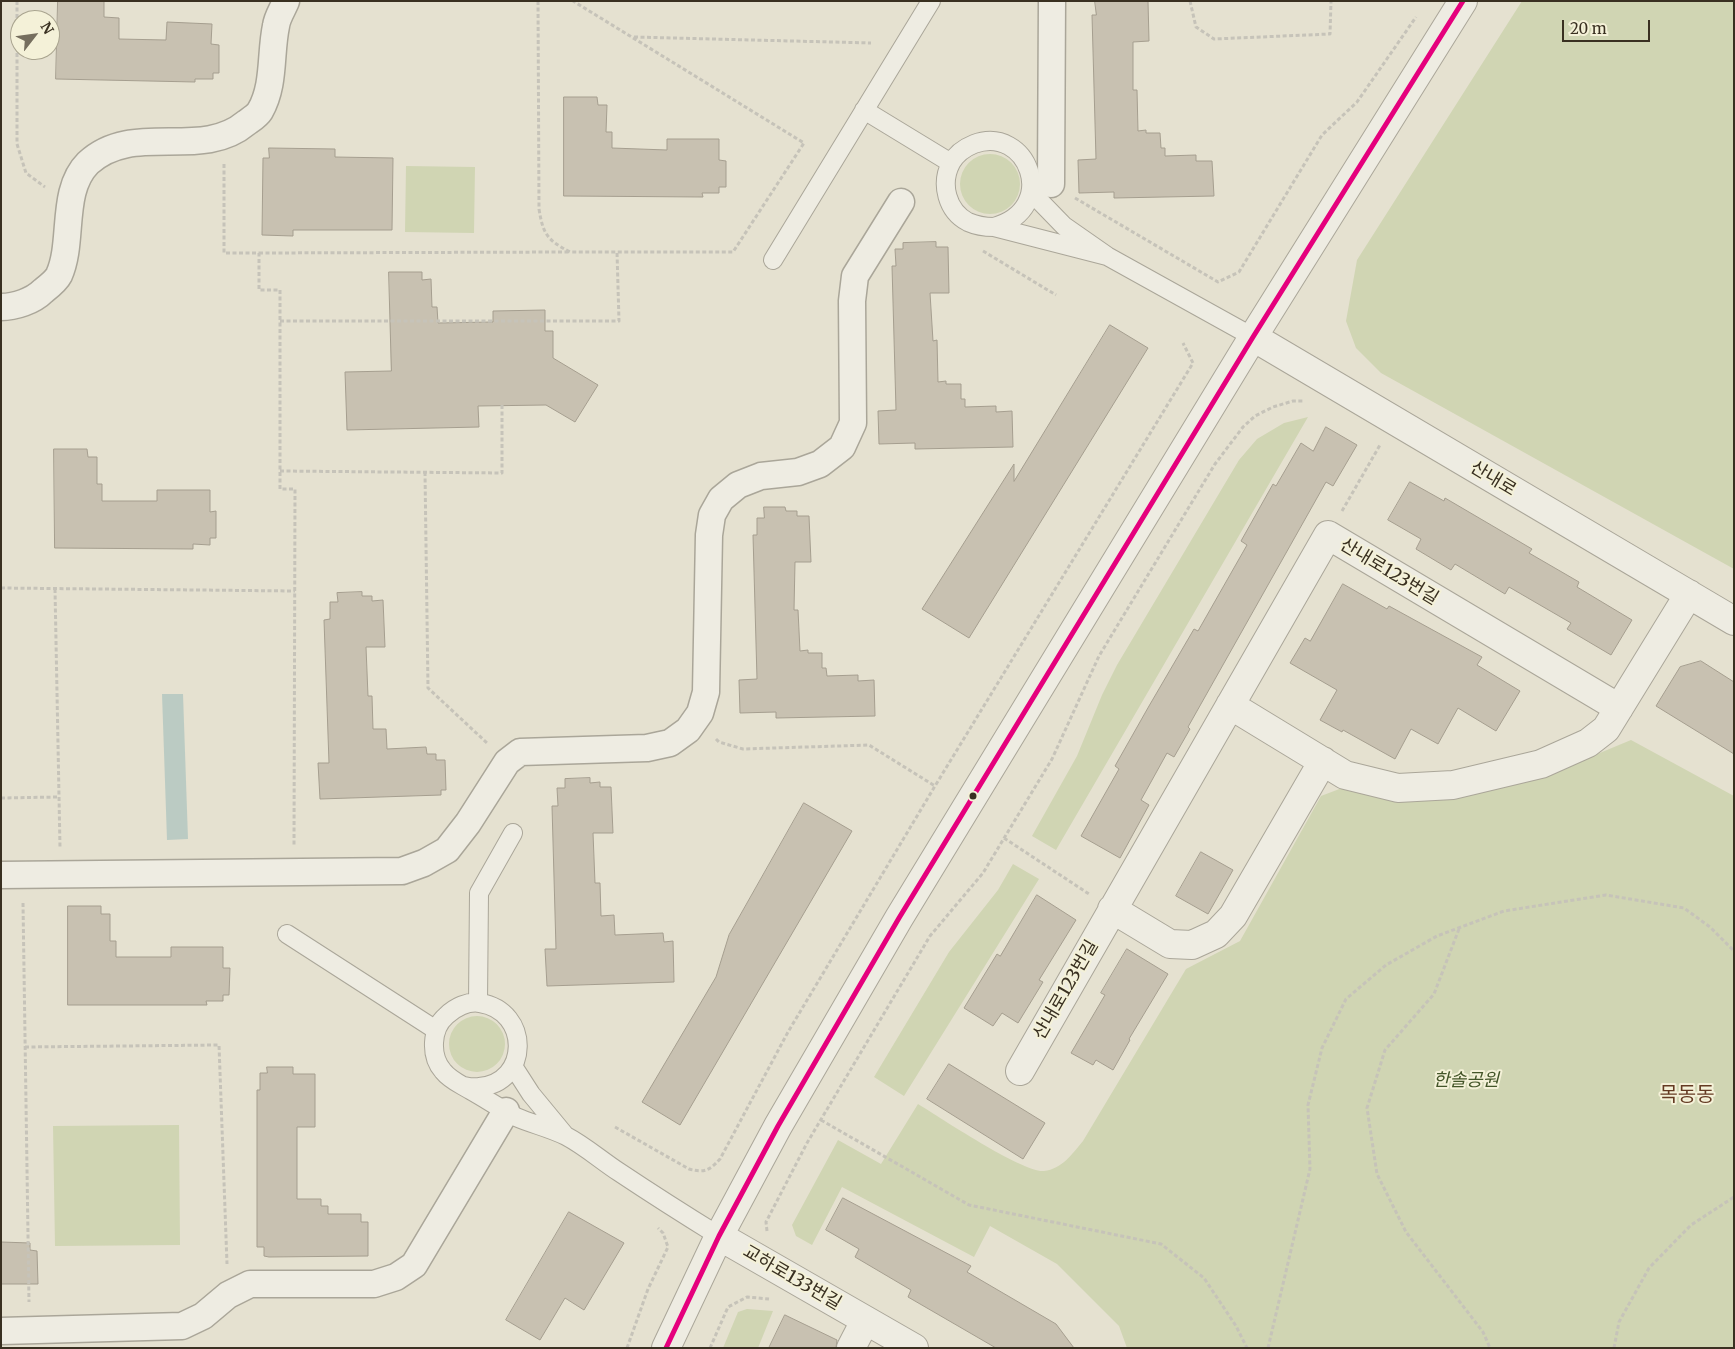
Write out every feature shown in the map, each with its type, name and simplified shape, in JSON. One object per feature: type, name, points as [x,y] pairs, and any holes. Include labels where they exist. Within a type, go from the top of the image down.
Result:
[{"type":"street","points":[[1,308],[10,307],[38,296],[58,277],[66,254],[70,204],[73,192],[77,180],[88,164],[107,150],[128,143],[210,140],[236,131],[259,112],[269,87],[276,24],[286,1]]},
{"type":"street","points":[[1041,188],[1052,1]]},
{"type":"street","points":[[666,1348],[718,1236],[782,1118],[899,918],[1253,337],[1463,1]]},
{"type":"street","points":[[12,875],[402,871],[424,863],[447,850],[468,823],[507,762],[520,752],[648,748],[670,743],[688,730],[700,713],[706,692],[708,535],[712,515],[721,499],[738,485],[761,476],[798,472],[820,464],[842,447],[853,422],[852,301],[855,276],[901,202]]},
{"type":"street","name":"산내로","points":[[1253,337],[1734,621]]},
{"type":"street","name":"산내로123번길","points":[[1020,1071],[1328,535],[1619,708]]},
{"type":"street","points":[[1230,705],[1345,775],[1398,788],[1453,785],[1541,764],[1588,743],[1606,729],[1689,594]]},
{"type":"street","points":[[1112,909],[1170,944],[1192,945],[1216,934],[1233,916],[1323,761]]},
{"type":"street","points":[[1,1331],[182,1326],[203,1316],[228,1295],[250,1284],[374,1284],[396,1277],[414,1264],[506,1111]]},
{"type":"street","name":"교하로133번길","points":[[718,1236],[914,1348]]},
{"type":"street","points":[[851,1348],[865,1321]]},
{"type":"lane","points":[[773,260],[932,1]]},
{"type":"lane","points":[[864,110],[951,163]]},
{"type":"lane","points":[[1041,188],[1018,216],[1007,224],[994,227],[980,227],[968,222],[956,213],[948,200],[945,185],[947,170],[954,157],[966,147],[980,142],[995,141],[1009,146],[1020,154],[1031,178],[1041,188],[1064,226],[1107,256],[1253,337]]},
{"type":"lane","points":[[994,227],[1107,256]]},
{"type":"lane","points":[[478,1003],[479,893],[512,833]]},
{"type":"lane","points":[[287,934],[436,1030]]},
{"type":"lane","points":[[464,1086],[478,1088],[492,1084],[504,1077],[513,1066],[518,1052],[518,1037],[512,1024],[503,1012],[492,1006],[478,1003],[465,1004],[443,1018],[436,1030],[434,1043],[435,1057],[441,1069],[451,1079],[506,1111],[566,1136],[666,1204],[718,1236]]},
{"type":"lane","points":[[513,1066],[531,1094],[566,1136]]},
{"type":"path","points":[[17,1],[16,144],[26,173],[46,188],[73,192]]},
{"type":"path","points":[[538,1],[539,209],[542,228],[554,244],[570,252]]},
{"type":"path","points":[[224,135],[224,253],[733,252],[804,143],[574,1]]},
{"type":"path","points":[[1190,1],[1196,27],[1214,40],[1330,34],[1331,1]]},
{"type":"path","points":[[1041,188],[1218,282],[1239,272],[1322,135],[1357,102],[1416,17]]},
{"type":"path","points":[[632,37],[871,43]]},
{"type":"path","points":[[280,321],[619,321],[617,252]]},
{"type":"path","points":[[259,253],[259,290],[280,290],[280,489],[295,489],[294,872]]},
{"type":"path","points":[[615,1127],[689,1169],[701,1172],[712,1168],[720,1159],[788,1032],[935,786],[1193,363],[1183,343]]},
{"type":"path","points":[[767,1235],[766,1222],[807,1143],[930,936],[983,873],[1052,759],[1099,656],[1215,464],[1243,427],[1255,416],[1273,407],[1293,401],[1310,401]]},
{"type":"path","points":[[280,471],[502,473],[502,405]]},
{"type":"path","points":[[1328,535],[1384,439]]},
{"type":"path","points":[[425,472],[428,688],[507,762]]},
{"type":"path","points":[[1,588],[295,591]]},
{"type":"path","points":[[55,589],[60,874]]},
{"type":"path","points":[[694,722],[719,742],[743,749],[869,744],[935,786]]},
{"type":"path","points":[[1,798],[59,797]]},
{"type":"path","points":[[1004,838],[1112,909]]},
{"type":"path","points":[[12,875],[25,1047],[29,1330]]},
{"type":"path","points":[[1268,1348],[1310,1169],[1308,1105],[1322,1048],[1346,999],[1386,965],[1437,936],[1504,911],[1606,895],[1684,908],[1710,927],[1734,951]]},
{"type":"path","points":[[1460,928],[1434,994],[1385,1050],[1367,1108],[1377,1174],[1406,1232],[1483,1332],[1490,1348]]},
{"type":"path","points":[[25,1047],[219,1044],[228,1295]]},
{"type":"path","points":[[821,1120],[968,1205],[1161,1244],[1204,1278],[1236,1326],[1247,1348]]},
{"type":"path","points":[[1614,1348],[1619,1322],[1649,1268],[1691,1226],[1734,1196]]},
{"type":"path","points":[[627,1348],[648,1289],[668,1247],[663,1233],[655,1223]]},
{"type":"path","points":[[710,1348],[728,1307],[747,1297],[772,1299]]},
{"type":"green space","points":[[1522,1],[1734,1],[1734,569],[1381,373],[1356,348],[1346,321],[1357,260]]},
{"type":"green space","points":[[984,154],[996,154],[1007,159],[1015,167],[1020,178],[1018,196],[1007,209],[996,214],[984,214],[973,209],[965,201],[960,190],[960,178],[965,167],[973,159]]},
{"type":"green space","points":[[406,166],[475,167],[474,233],[405,232]]},
{"type":"green space","points":[[1308,417],[1056,850],[1032,836],[1077,756],[1102,695],[1117,665],[1239,460],[1257,439],[1284,423]]},
{"type":"green space","name":"한솔공원","points":[[1631,740],[1734,796],[1734,1348],[1127,1348],[1119,1326],[1057,1264],[990,1226],[974,1257],[842,1187],[812,1245],[796,1236],[792,1225],[838,1140],[881,1164],[918,1104],[1001,1154],[1034,1169],[1050,1170],[1066,1160],[1083,1141],[1186,969],[1240,941],[1321,796],[1342,788],[1399,802],[1458,798],[1542,777]]},
{"type":"green space","points":[[1013,864],[1039,879],[904,1096],[874,1077],[949,952],[998,890]]},
{"type":"green space","points":[[477,1016],[488,1018],[497,1024],[503,1033],[505,1044],[503,1055],[497,1064],[488,1070],[477,1072],[466,1070],[457,1064],[451,1055],[449,1044],[451,1033],[457,1024],[466,1018]]},
{"type":"green space","points":[[179,1125],[180,1245],[55,1246],[53,1126]]},
{"type":"green space","points":[[747,1309],[773,1311],[758,1348],[723,1348],[738,1312]]},
{"type":"shaded area","points":[[162,694],[183,694],[188,839],[167,840]]},
{"type":"building","points":[[58,1],[104,1],[104,17],[119,18],[119,39],[166,40],[167,22],[212,24],[211,44],[219,45],[219,73],[213,73],[213,79],[195,79],[195,82],[56,79],[56,60],[60,60],[60,10],[58,10]]},
{"type":"building","points":[[1095,1],[1148,1],[1149,41],[1133,42],[1133,90],[1137,90],[1138,131],[1146,130],[1146,133],[1160,133],[1161,148],[1165,148],[1165,156],[1196,155],[1196,161],[1212,161],[1214,196],[1114,198],[1114,192],[1079,193],[1078,160],[1096,159],[1092,15],[1096,15]]},
{"type":"building","points":[[564,97],[597,97],[598,105],[607,105],[606,132],[612,132],[612,148],[667,150],[667,139],[719,139],[719,160],[726,161],[726,187],[719,187],[719,193],[702,193],[703,197],[564,196]]},
{"type":"building","points":[[269,148],[335,149],[335,157],[393,158],[392,230],[293,230],[293,236],[262,235],[263,158],[269,158]]},
{"type":"building","points":[[936,242],[936,247],[948,247],[949,293],[930,293],[933,341],[937,340],[938,382],[946,381],[946,384],[961,384],[961,399],[965,399],[965,407],[996,406],[996,412],[1012,411],[1013,447],[915,449],[915,443],[879,444],[878,411],[896,410],[892,266],[896,266],[895,249],[903,249],[903,243]]},
{"type":"building","points":[[389,272],[422,272],[422,280],[431,279],[432,307],[437,307],[438,323],[493,322],[493,311],[545,310],[545,331],[553,331],[553,358],[598,385],[575,422],[546,405],[478,406],[479,427],[347,430],[345,372],[391,371]]},
{"type":"building","points":[[1110,325],[1148,348],[969,638],[922,609],[1014,464],[1014,481]]},
{"type":"building","points":[[1326,427],[1357,445],[1333,486],[1326,482],[1188,727],[1190,729],[1174,757],[1167,753],[1141,800],[1149,805],[1120,858],[1081,836],[1119,769],[1115,766],[1149,706],[1194,629],[1198,631],[1247,545],[1241,541],[1273,484],[1276,486],[1301,443],[1313,451]]},
{"type":"building","points":[[54,449],[87,449],[88,457],[97,457],[97,484],[102,484],[102,501],[157,501],[157,490],[210,490],[210,512],[216,511],[216,538],[210,538],[210,545],[193,544],[193,549],[55,548]]},
{"type":"building","points":[[1410,482],[1444,501],[1445,498],[1532,549],[1529,553],[1579,582],[1577,587],[1632,620],[1611,655],[1567,629],[1571,623],[1509,587],[1505,594],[1455,564],[1451,570],[1416,549],[1421,539],[1388,520]]},
{"type":"building","points":[[764,507],[785,507],[786,511],[797,511],[797,516],[809,516],[811,562],[795,562],[794,610],[798,610],[800,651],[808,650],[808,653],[822,653],[822,668],[826,668],[827,676],[858,675],[858,681],[874,680],[875,716],[776,718],[776,712],[740,713],[739,680],[757,679],[753,535],[757,535],[757,518],[764,518]]},
{"type":"building","points":[[1343,584],[1387,609],[1389,606],[1482,657],[1477,665],[1520,691],[1496,731],[1458,708],[1438,744],[1411,729],[1395,759],[1343,730],[1342,732],[1320,720],[1337,690],[1290,663],[1305,638],[1310,641]]},
{"type":"building","points":[[362,592],[362,596],[372,596],[372,601],[383,600],[385,647],[366,647],[368,696],[372,696],[373,729],[386,729],[387,749],[426,747],[427,754],[436,754],[436,760],[445,760],[446,790],[441,790],[441,795],[320,799],[318,763],[329,763],[324,620],[330,619],[330,602],[338,602],[337,593]]},
{"type":"building","points":[[1701,661],[1734,682],[1734,754],[1656,706],[1680,667]]},
{"type":"building","points":[[590,778],[590,783],[600,782],[600,787],[611,787],[613,833],[593,833],[595,883],[600,883],[601,916],[614,915],[615,935],[663,933],[664,942],[673,941],[674,982],[547,986],[545,949],[556,949],[552,806],[558,806],[557,788],[565,788],[565,779]]},
{"type":"building","points":[[804,803],[852,831],[680,1125],[642,1102],[716,977],[729,935]]},
{"type":"building","points":[[1201,852],[1233,870],[1208,914],[1176,896]]},
{"type":"building","points":[[1037,895],[1076,920],[1039,980],[1043,982],[1018,1023],[1002,1013],[993,1026],[964,1008],[997,954],[1000,956]]},
{"type":"building","points":[[68,906],[101,906],[101,914],[110,914],[110,941],[116,941],[116,957],[171,957],[171,947],[223,947],[223,968],[230,968],[229,995],[223,995],[223,1001],[206,1001],[207,1005],[68,1005]]},
{"type":"building","points":[[1127,949],[1168,974],[1129,1039],[1113,1070],[1096,1060],[1093,1065],[1071,1053],[1105,995],[1101,993]]},
{"type":"building","points":[[949,1064],[1045,1123],[1023,1159],[927,1099]]},
{"type":"building","points":[[267,1067],[293,1067],[293,1074],[315,1074],[315,1127],[297,1127],[297,1199],[321,1199],[321,1206],[328,1206],[328,1214],[361,1214],[361,1222],[368,1222],[368,1256],[269,1257],[264,1256],[264,1247],[257,1247],[257,1090],[260,1090],[260,1073],[267,1073]]},
{"type":"building","points":[[843,1198],[971,1266],[967,1272],[1056,1324],[1074,1348],[996,1348],[908,1297],[911,1290],[855,1257],[859,1249],[826,1230]]},
{"type":"building","points":[[569,1212],[624,1243],[584,1310],[565,1298],[540,1340],[506,1320]]},
{"type":"building","points":[[1,1242],[30,1243],[30,1250],[37,1251],[38,1284],[1,1284]]},
{"type":"building","points":[[785,1315],[837,1340],[836,1348],[769,1348]]},
{"type":"transit line","points":[[666,1348],[719,1236],[778,1126],[899,918],[1253,337],[1463,1]]},
{"type":"district","name":"목동동","points":[[1687,1095]]}]
